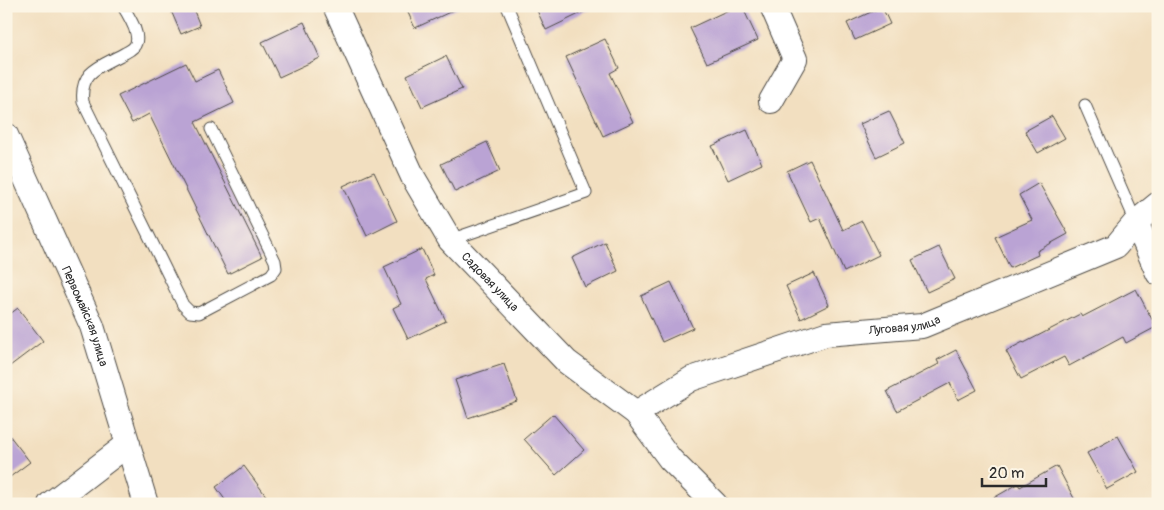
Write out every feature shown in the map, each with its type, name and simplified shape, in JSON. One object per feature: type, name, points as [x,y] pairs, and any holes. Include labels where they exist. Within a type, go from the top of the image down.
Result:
[{"type":"street","name":"Садовая улица","points":[[335,6],[413,177],[450,240],[567,362],[636,413],[670,459],[715,504]]},
{"type":"street","points":[[771,101],[796,59],[772,6]]},
{"type":"street","name":"Первомайская улица","points":[[6,135],[92,326],[146,504]]},
{"type":"street","name":"Луговая улица","points":[[636,413],[691,379],[826,334],[922,326],[1116,246],[1136,222],[1158,204]]},
{"type":"street","points":[[1136,222],[1158,274]]},
{"type":"street","points":[[50,504],[128,444]]},
{"type":"lane","points":[[123,6],[136,34],[136,43],[132,49],[92,72],[85,79],[82,91],[83,102],[183,305],[190,312],[199,313],[271,275],[276,268],[275,261],[211,129]]},
{"type":"lane","points":[[450,240],[586,192],[507,6]]},
{"type":"lane","points":[[1085,104],[1136,222]]},
{"type":"building","points":[[169,6],[192,6],[200,26],[181,34]]},
{"type":"building","points":[[405,6],[463,6],[415,28]]},
{"type":"building","points":[[535,6],[596,6],[546,30]]},
{"type":"building","points":[[737,6],[742,6],[758,40],[707,63],[690,28]]},
{"type":"building","points":[[882,7],[890,24],[855,40],[847,23]]},
{"type":"building","points":[[304,22],[320,58],[279,77],[262,42]]},
{"type":"building","points":[[605,39],[619,68],[610,73],[633,122],[603,136],[566,57]]},
{"type":"building","points":[[446,56],[462,89],[422,107],[407,75]]},
{"type":"building","points":[[186,63],[195,81],[218,70],[234,103],[195,122],[262,257],[228,274],[149,114],[132,123],[118,96]]},
{"type":"building","points":[[889,111],[905,143],[876,157],[860,124]]},
{"type":"building","points":[[1052,116],[1065,138],[1038,153],[1025,131]]},
{"type":"building","points":[[747,130],[762,164],[728,180],[712,146]]},
{"type":"building","points":[[487,142],[500,171],[455,192],[441,164]]},
{"type":"building","points":[[810,160],[843,230],[862,221],[879,255],[844,272],[820,218],[811,222],[787,171]]},
{"type":"building","points":[[374,172],[397,221],[367,236],[343,186]]},
{"type":"building","points":[[1039,183],[1068,234],[1037,251],[1038,255],[1010,268],[995,237],[1032,220],[1019,195]]},
{"type":"building","points":[[605,242],[618,271],[585,287],[572,258]]},
{"type":"building","points":[[939,247],[955,279],[927,292],[912,260]]},
{"type":"building","points":[[422,249],[434,275],[426,279],[446,321],[408,339],[393,308],[401,304],[384,267]]},
{"type":"building","points":[[814,273],[829,305],[801,319],[786,286]]},
{"type":"building","points":[[671,282],[693,328],[662,342],[641,296]]},
{"type":"building","points":[[1136,289],[1156,327],[1126,343],[1123,337],[1069,366],[1064,357],[1021,379],[1006,351],[1080,314],[1082,317]]},
{"type":"building","points":[[18,308],[43,341],[6,369],[6,317]]},
{"type":"building","points":[[956,350],[977,390],[958,400],[950,383],[897,411],[887,391],[939,364],[937,360]]},
{"type":"building","points":[[504,364],[517,401],[468,418],[455,380]]},
{"type":"building","points":[[553,414],[584,450],[556,475],[524,439]]},
{"type":"building","points":[[6,431],[30,462],[6,480]]},
{"type":"building","points":[[1118,436],[1138,472],[1107,489],[1087,453]]},
{"type":"building","points":[[244,466],[272,504],[228,504],[216,487]]},
{"type":"building","points":[[1057,466],[1077,504],[983,504],[1018,484],[1020,487]]}]
